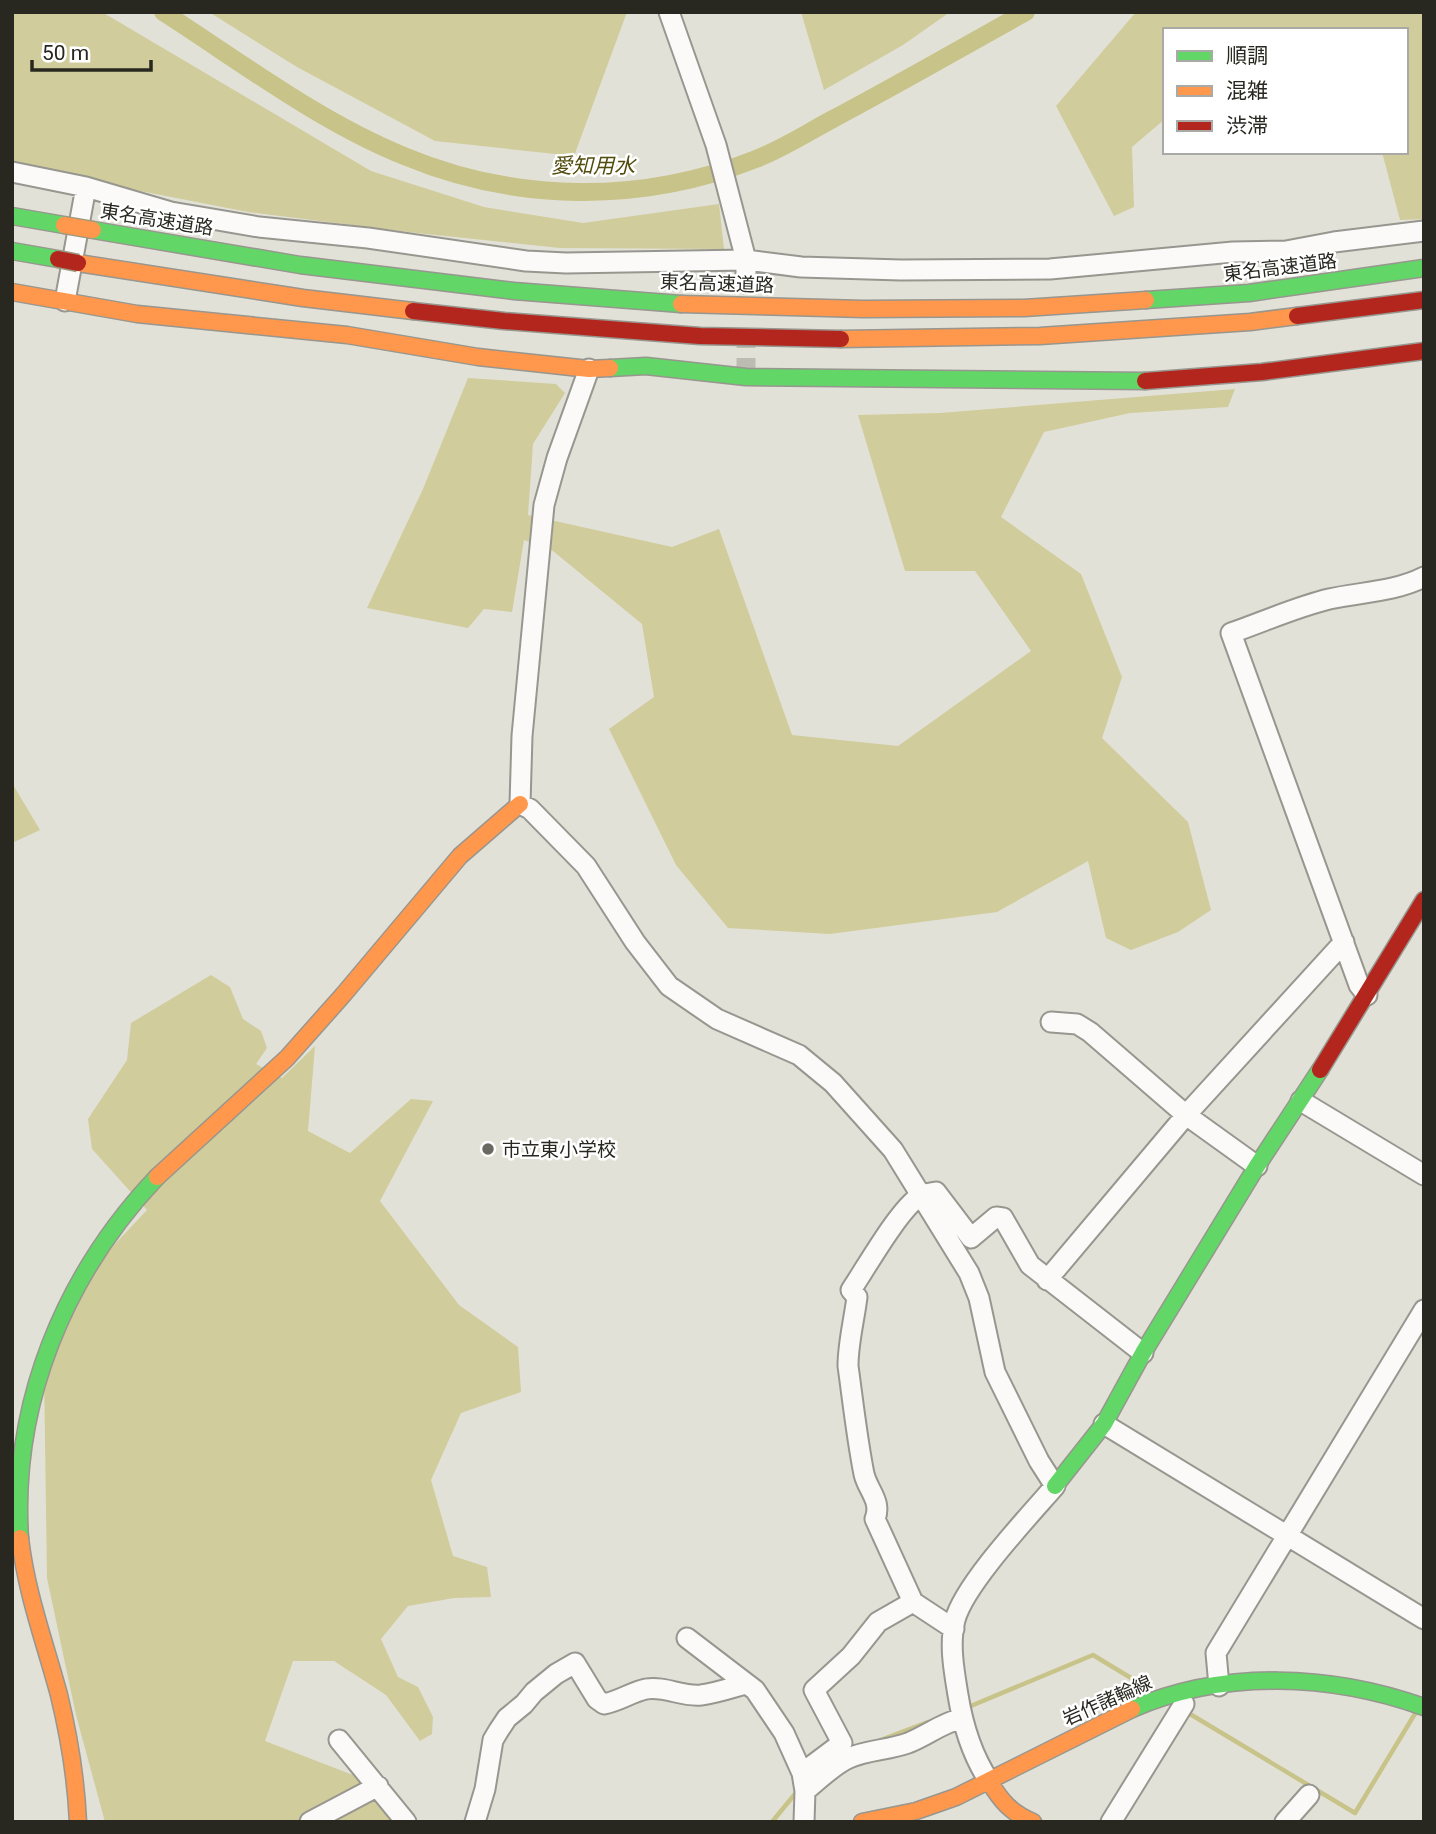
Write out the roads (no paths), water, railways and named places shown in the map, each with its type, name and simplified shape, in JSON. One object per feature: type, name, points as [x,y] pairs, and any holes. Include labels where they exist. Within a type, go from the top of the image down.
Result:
[{"type":"main road","name":"東名高速道路","points":[[12,216],[300,265],[514,291],[694,305],[863,309],[1024,308],[1249,293],[1424,268]]},
{"type":"main road","points":[[12,251],[316,300],[504,321],[700,336],[857,339],[1040,336],[1250,322],[1424,300]]},
{"type":"main road","points":[[12,292],[137,314],[347,335],[478,358],[589,369],[646,366],[746,377],[1132,382],[1262,372],[1424,351]]},
{"type":"main road","points":[[78,1822],[71,1752],[24,1569],[19,1520],[22,1446],[30,1408],[62,1312],[94,1252],[148,1186],[300,1045],[462,854],[520,804]]},
{"type":"main road","points":[[1055,1486],[1104,1424],[1143,1353],[1257,1166],[1301,1101],[1424,900]]},
{"type":"main road","name":"岩作諸輪線","points":[[862,1822],[926,1808],[989,1781],[1136,1708],[1172,1695],[1258,1681],[1315,1682],[1372,1691],[1424,1707]]},
{"type":"main road","points":[[989,1781],[1012,1812],[1033,1822]]},
{"type":"street","points":[[669,12],[718,153],[746,260],[746,283]]},
{"type":"street","points":[[12,172],[86,187],[171,212],[247,225],[368,238],[526,261],[640,263],[746,260],[801,267],[901,270],[1050,269],[1233,252],[1286,251],[1424,230]]},
{"type":"street","points":[[65,301],[86,187]]},
{"type":"street","points":[[589,369],[557,458],[544,505],[523,722],[520,804],[530,809],[586,866],[635,942],[669,986],[717,1019],[799,1055],[833,1083],[893,1150],[968,1273],[979,1298],[995,1372],[1033,1450],[1055,1486],[971,1590],[956,1618],[953,1666],[962,1718],[973,1752],[989,1781]]},
{"type":"street","points":[[1367,995],[1360,985],[1231,633],[1327,600],[1382,591],[1413,583],[1424,577]]},
{"type":"street","points":[[1047,1280],[1185,1115],[1344,942]]},
{"type":"street","points":[[1051,1022],[1077,1024],[1090,1032],[1185,1115],[1257,1166]]},
{"type":"street","points":[[1301,1101],[1424,1175]]},
{"type":"street","points":[[954,1629],[913,1602],[875,1519],[877,1504],[865,1476],[848,1366],[857,1297],[851,1290],[884,1240],[920,1196],[936,1192],[971,1238],[996,1217],[1003,1218],[1030,1265],[1143,1353]]},
{"type":"street","points":[[1219,1686],[1216,1653],[1424,1310]]},
{"type":"street","points":[[1104,1424],[1424,1619]]},
{"type":"street","points":[[804,1782],[842,1743],[814,1690],[851,1656],[878,1622],[913,1602]]},
{"type":"street","points":[[687,1638],[755,1689],[784,1733],[804,1782],[804,1822]]},
{"type":"street","points":[[475,1822],[485,1790],[493,1740],[499,1730],[507,1718],[534,1692],[575,1663],[597,1699],[604,1704],[616,1702],[644,1689],[665,1688],[682,1694],[701,1695],[745,1684]]},
{"type":"street","points":[[1111,1822],[1184,1704]]},
{"type":"street","points":[[804,1782],[851,1757],[902,1745],[921,1738],[943,1723],[962,1718]]},
{"type":"street","points":[[339,1740],[406,1822]]},
{"type":"street","points":[[310,1822],[378,1786]]},
{"type":"street","points":[[1285,1822],[1309,1795]]},
{"type":"waterway","name":"愛知用水","points":[[163,12],[341,126],[404,156],[491,183],[580,192],[669,184],[713,174],[756,159],[794,141],[1026,12]]},
{"type":"waterway","points":[[966,1708],[1093,1655],[1136,1681]]},
{"type":"waterway","points":[[1190,1714],[1355,1813],[1416,1712]]},
{"type":"waterway","points":[[878,1741],[928,1722]]},
{"type":"waterway","points":[[772,1822],[799,1789]]},
{"type":"tunnel","points":[[746,329],[746,377]]},
{"type":"place","name":"市立東小学校","points":[[488,1149]]}]
